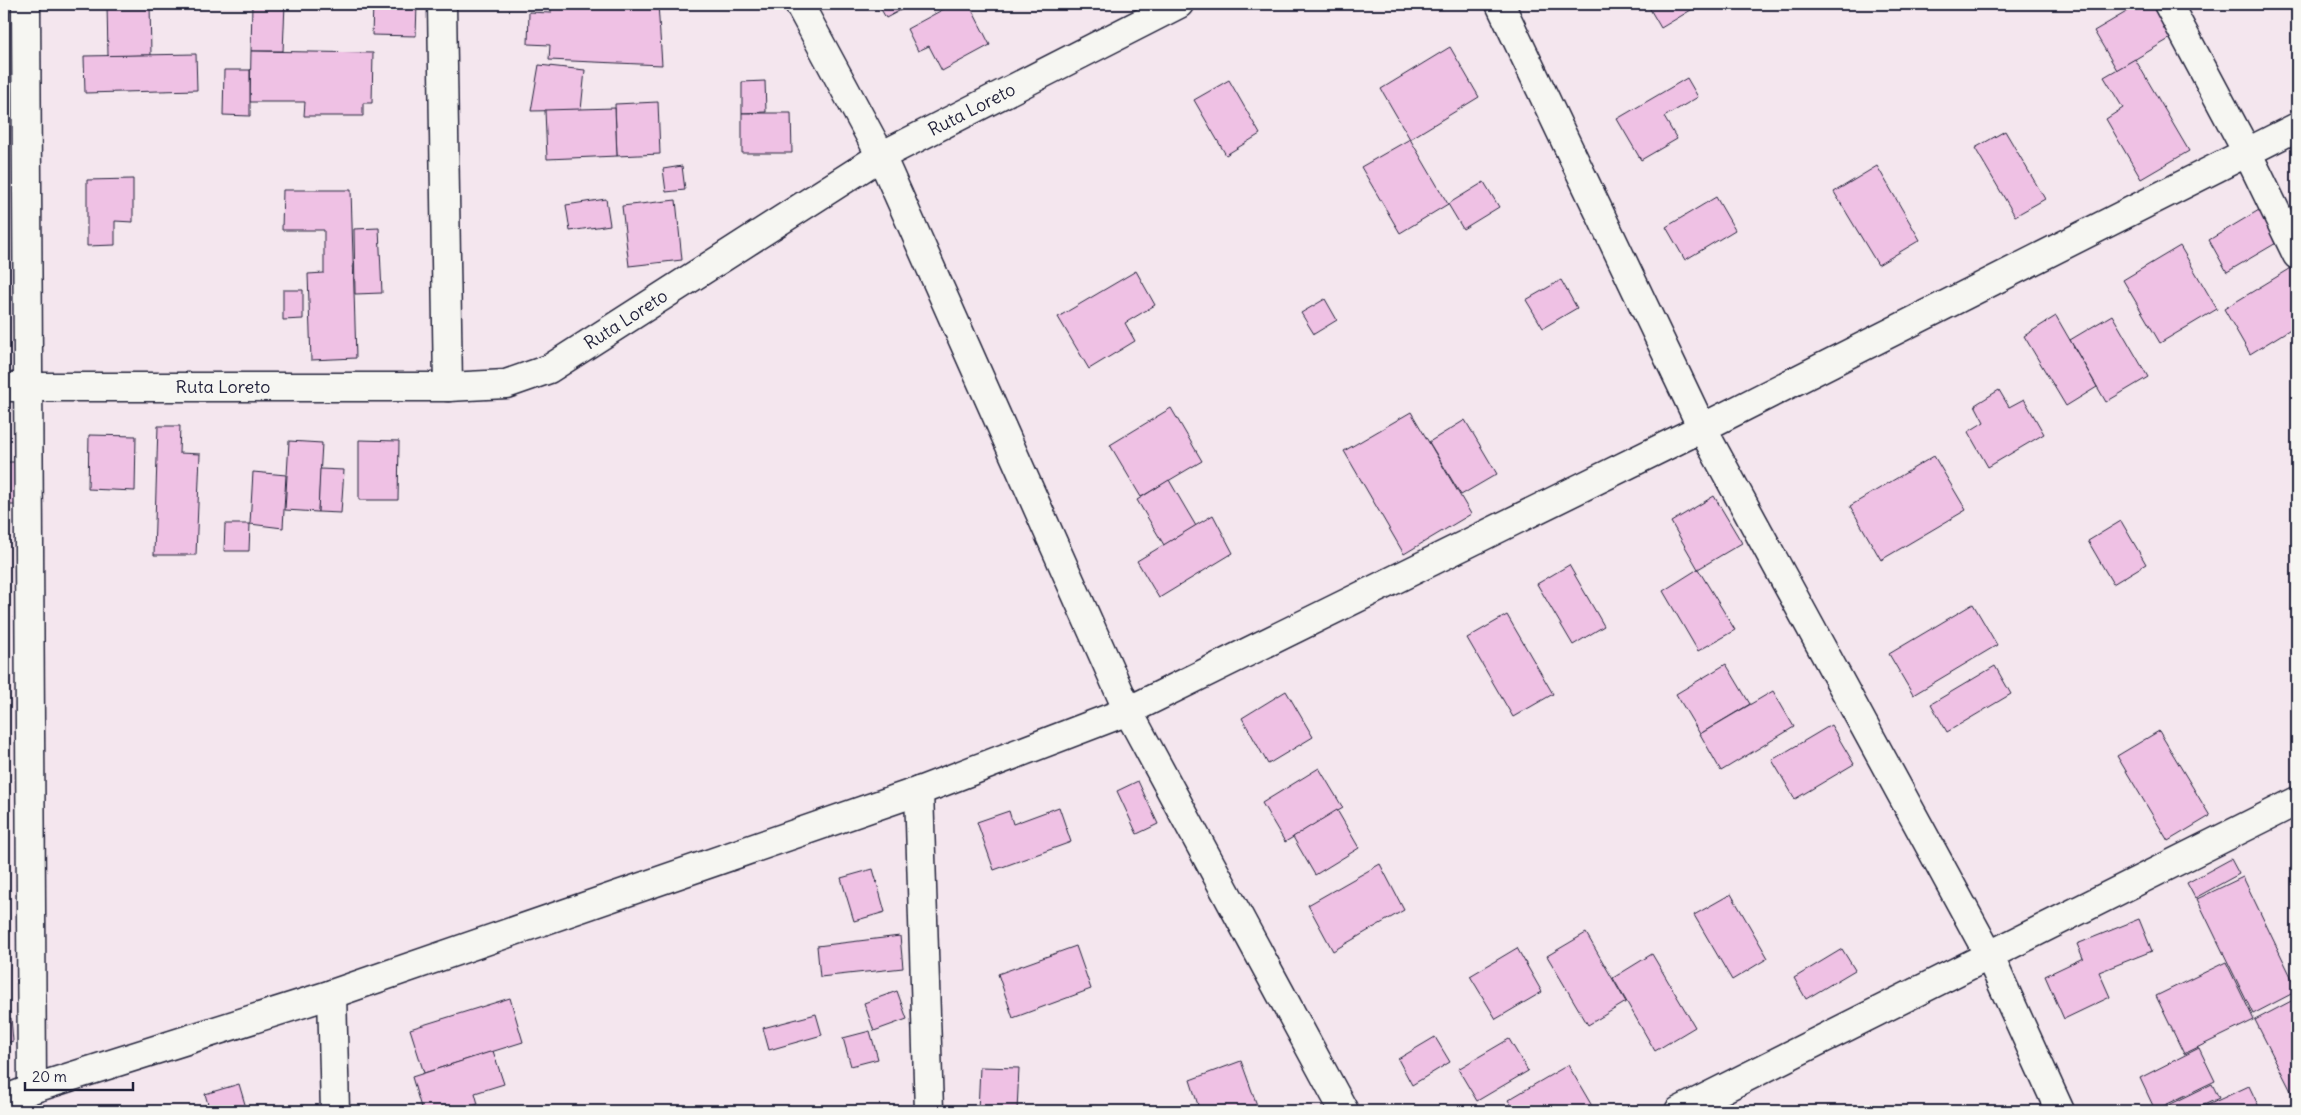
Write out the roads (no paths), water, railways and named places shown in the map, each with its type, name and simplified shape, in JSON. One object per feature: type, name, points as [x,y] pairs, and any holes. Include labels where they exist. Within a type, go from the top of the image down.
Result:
[{"type":"street","points":[[26,4],[16,387],[32,1089]]},
{"type":"street","points":[[442,4],[448,387]]},
{"type":"street","points":[[799,4],[881,156],[1128,711],[1344,1111]]},
{"type":"street","name":"Ruta Loreto","points":[[16,387],[448,387],[506,384],[549,370],[881,156],[1179,4]]},
{"type":"street","points":[[1500,4],[1702,428],[1989,956],[2060,1111]]},
{"type":"street","points":[[2168,4],[2247,152],[2297,255]]},
{"type":"street","points":[[4,1100],[32,1089],[332,994],[919,791],[1128,711],[1702,428],[2297,128]]},
{"type":"street","points":[[919,791],[929,1111]]},
{"type":"street","points":[[1679,1111],[2297,801]]},
{"type":"street","points":[[332,994],[335,1111]]}]
